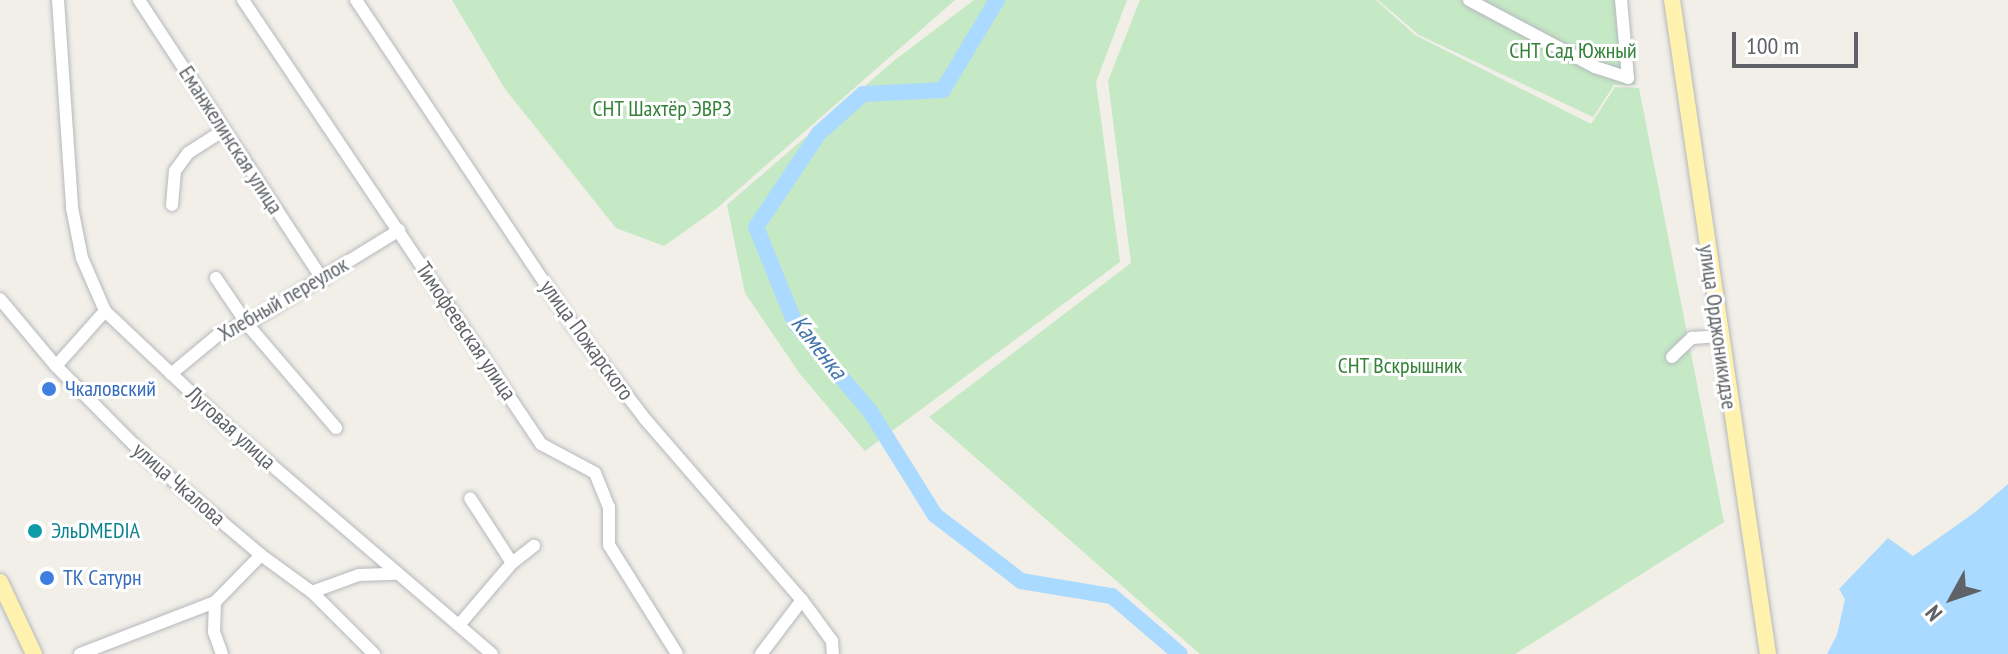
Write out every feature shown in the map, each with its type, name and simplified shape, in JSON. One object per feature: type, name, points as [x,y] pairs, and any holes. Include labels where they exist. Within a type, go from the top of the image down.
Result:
[{"type":"main road","name":"улица Орджоникидзе","points":[[1672,0],[1768,654]]},
{"type":"main road","points":[[0,582],[34,654]]},
{"type":"street","name":"Луговая улица","points":[[58,0],[72,208],[82,258],[105,311],[395,574],[492,654]]},
{"type":"street","name":"Еманжелинская улица","points":[[139,0],[323,280]]},
{"type":"street","name":"Тимофеевская улица","points":[[243,0],[541,444],[595,473],[609,507],[609,545],[677,654]]},
{"type":"street","points":[[1469,0],[1595,67],[1628,78],[1621,0]]},
{"type":"street","name":"улица Пожарского","points":[[360,3],[573,325],[645,419],[802,600],[832,641],[833,654]]},
{"type":"street","points":[[172,205],[175,171],[188,153],[224,130]]},
{"type":"street","name":"Хлебный переулок","points":[[171,374],[219,334],[247,324],[323,280],[399,230]]},
{"type":"street","points":[[216,278],[247,324],[336,428]]},
{"type":"street","name":"улица Чкалова","points":[[0,299],[56,366],[149,460],[261,555],[312,592],[374,654]]},
{"type":"street","points":[[56,366],[105,311]]},
{"type":"street","points":[[1672,357],[1692,338],[1719,336]]},
{"type":"street","points":[[470,498],[512,563]]},
{"type":"street","points":[[359,575],[365,557],[362,544]]},
{"type":"street","points":[[459,625],[512,563],[534,546]]},
{"type":"street","points":[[80,654],[215,602],[261,555]]},
{"type":"street","points":[[312,592],[359,575],[395,574]]},
{"type":"street","points":[[761,654],[802,600]]},
{"type":"street","points":[[215,602],[214,632],[222,654]]},
{"type":"street","points":[[110,641],[114,654]]},
{"type":"green space","name":"СНТ Шахтёр ЭВРЗ","points":[[452,0],[955,0],[716,209],[664,246],[616,228],[505,89]]},
{"type":"green space","points":[[974,0],[1127,0],[1096,82],[1120,262],[865,451],[800,374],[745,293],[727,205],[895,60]]},
{"type":"green space","name":"СНТ Вскрышник","points":[[1140,0],[1376,0],[1415,35],[1591,124],[1615,87],[1639,88],[1724,522],[1515,654],[1200,654],[929,417],[1131,263],[1108,81]]},
{"type":"green space","name":"СНТ Сад Южный","points":[[1378,0],[1626,0],[1636,85],[1614,85],[1593,117],[1419,35]]},
{"type":"water","points":[[2008,484],[2008,654],[1827,654],[1837,635],[1845,599],[1839,589],[1888,538],[1913,556],[1974,513]]},
{"type":"waterway","name":"Каменка","points":[[997,0],[943,90],[863,94],[819,133],[756,227],[795,323],[870,411],[935,515],[1021,581],[1112,596],[1180,654]]},
{"type":"place","name":"Чкаловский","points":[[49,389]]},
{"type":"place","name":"ЭльDMEDIA","points":[[35,531]]},
{"type":"place","name":"ТК Сатурн","points":[[47,578]]}]
